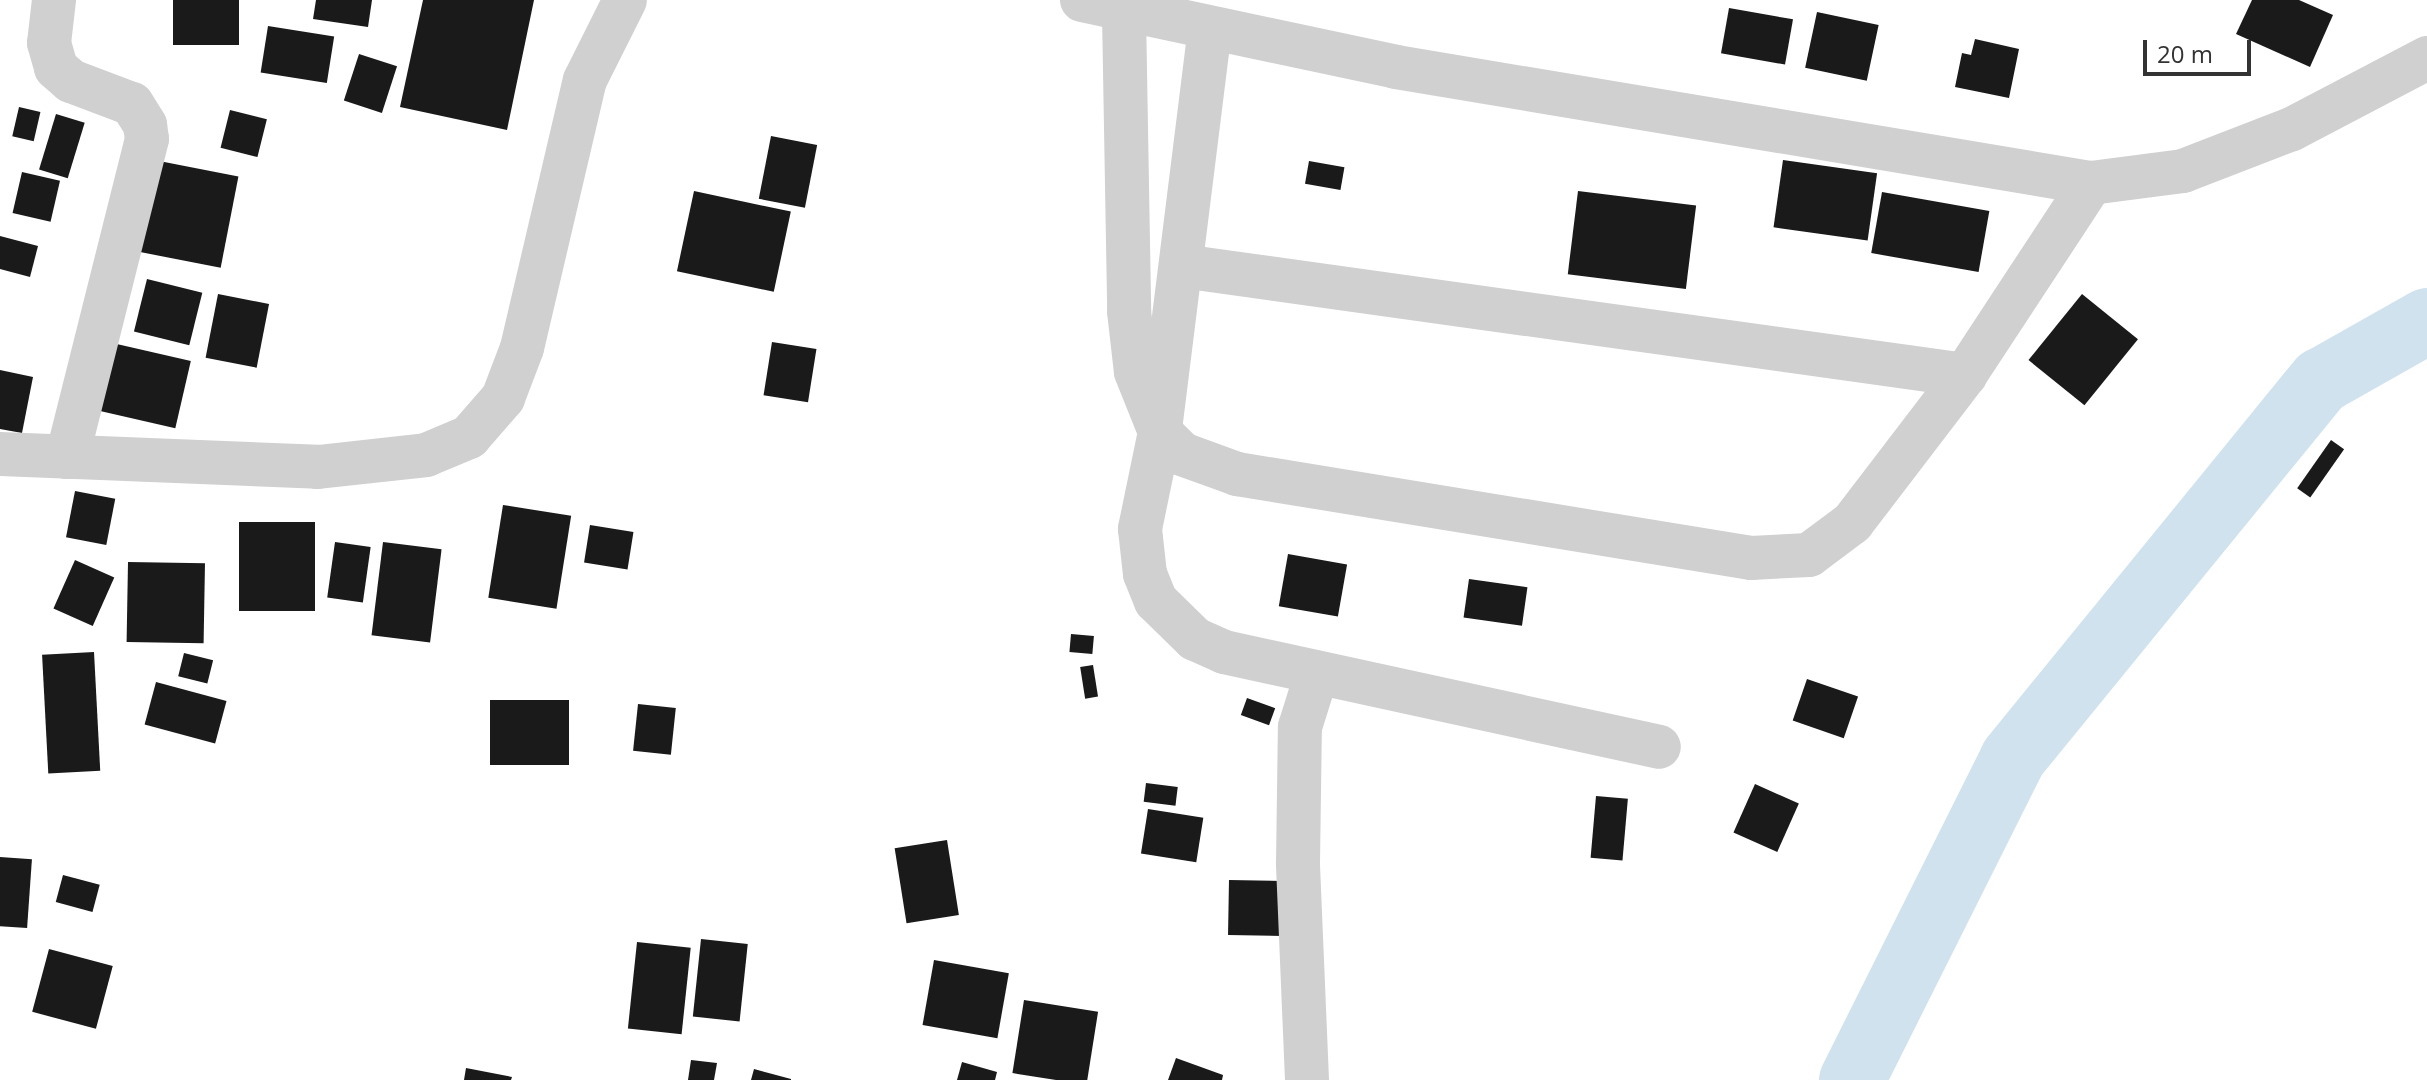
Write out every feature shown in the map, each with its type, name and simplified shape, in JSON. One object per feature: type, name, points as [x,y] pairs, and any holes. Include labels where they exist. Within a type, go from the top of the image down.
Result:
[{"type":"street","points":[[54,0],[49,43],[56,68],[71,81],[132,104],[145,125],[147,139],[67,457]]},
{"type":"street","points":[[0,454],[318,467],[426,455],[469,437],[503,398],[522,348],[585,80],[625,0]]},
{"type":"street","points":[[1082,0],[1124,13],[1396,67],[2091,183],[2183,171],[2292,129],[2427,58]]},
{"type":"street","points":[[1124,13],[1129,311],[1136,372],[1160,432],[1182,454],[1237,474],[1783,560],[1809,555],[1852,523],[1965,375],[2091,183]]},
{"type":"street","points":[[1210,28],[1160,432],[1140,529],[1145,574],[1156,601],[1195,639],[1224,652],[1316,676],[1659,747]]},
{"type":"street","points":[[1182,266],[1965,375]]},
{"type":"street","points":[[1307,1080],[1298,863],[1300,727],[1316,676]]},
{"type":"building","points":[[173,0],[239,0],[239,45],[173,45]]},
{"type":"building","points":[[316,0],[372,0],[368,27],[313,19]]},
{"type":"building","points":[[423,0],[534,0],[507,130],[400,107]]},
{"type":"building","points":[[2252,0],[2299,0],[2333,15],[2310,67],[2236,34]]},
{"type":"building","points":[[1729,8],[1793,19],[1785,65],[1721,53]]},
{"type":"building","points":[[1817,12],[1879,25],[1867,81],[1805,68]]},
{"type":"building","points":[[268,26],[334,36],[327,83],[261,72]]},
{"type":"building","points":[[1975,39],[2019,49],[2009,98],[1955,87],[1962,53],[1971,55]]},
{"type":"building","points":[[359,54],[397,66],[382,113],[344,101]]},
{"type":"building","points":[[19,107],[40,112],[34,141],[12,136]]},
{"type":"building","points":[[230,110],[267,119],[257,157],[221,148]]},
{"type":"building","points":[[56,114],[85,123],[68,178],[39,169]]},
{"type":"building","points":[[771,136],[817,145],[805,208],[759,199]]},
{"type":"building","points":[[154,160],[238,176],[221,268],[136,251]]},
{"type":"building","points":[[1783,160],[1877,173],[1868,241],[1774,227]]},
{"type":"building","points":[[1309,161],[1344,167],[1340,190],[1305,184]]},
{"type":"building","points":[[22,172],[60,181],[51,222],[13,213]]},
{"type":"building","points":[[694,191],[791,212],[774,292],[677,271]]},
{"type":"building","points":[[1578,191],[1696,206],[1686,289],[1568,274]]},
{"type":"building","points":[[1882,192],[1989,211],[1979,272],[1871,253]]},
{"type":"building","points":[[0,236],[38,246],[30,277],[0,269]]},
{"type":"building","points":[[147,279],[202,293],[189,345],[134,331]]},
{"type":"building","points":[[218,294],[269,304],[257,368],[206,358]]},
{"type":"building","points":[[2082,294],[2138,339],[2084,405],[2029,360]]},
{"type":"building","points":[[108,342],[191,361],[175,428],[92,409]]},
{"type":"building","points":[[772,342],[816,349],[808,402],[764,395]]},
{"type":"building","points":[[0,370],[33,377],[22,433],[0,429]]},
{"type":"building","points":[[2331,440],[2344,449],[2310,498],[2297,488]]},
{"type":"building","points":[[75,491],[115,499],[106,545],[66,537]]},
{"type":"building","points":[[503,505],[571,516],[556,609],[488,598]]},
{"type":"building","points":[[239,522],[315,522],[315,611],[239,611]]},
{"type":"building","points":[[590,525],[633,532],[628,569],[584,563]]},
{"type":"building","points":[[335,542],[371,547],[363,602],[327,597]]},
{"type":"building","points":[[383,542],[442,549],[430,642],[372,635]]},
{"type":"building","points":[[1288,554],[1347,564],[1338,617],[1279,606]]},
{"type":"building","points":[[75,560],[114,577],[93,626],[53,608]]},
{"type":"building","points":[[128,562],[205,563],[204,643],[127,642]]},
{"type":"building","points":[[1469,579],[1527,587],[1522,626],[1464,618]]},
{"type":"building","points":[[1071,634],[1094,636],[1092,654],[1069,652]]},
{"type":"building","points":[[94,652],[100,771],[48,774],[42,655]]},
{"type":"building","points":[[184,653],[213,660],[207,684],[178,676]]},
{"type":"building","points":[[1093,665],[1098,697],[1085,699],[1080,667]]},
{"type":"building","points":[[1807,679],[1858,697],[1844,738],[1793,721]]},
{"type":"building","points":[[156,682],[227,701],[215,743],[145,725]]},
{"type":"building","points":[[1247,698],[1275,708],[1269,725],[1241,715]]},
{"type":"building","points":[[490,700],[569,700],[569,765],[490,765]]},
{"type":"building","points":[[638,704],[676,708],[671,755],[633,751]]},
{"type":"building","points":[[1146,783],[1178,787],[1175,806],[1144,802]]},
{"type":"building","points":[[1755,784],[1799,804],[1777,852],[1733,832]]},
{"type":"building","points":[[1596,796],[1628,799],[1622,861],[1591,858]]},
{"type":"building","points":[[1148,809],[1203,818],[1196,862],[1141,853]]},
{"type":"building","points":[[947,840],[959,915],[907,923],[895,848]]},
{"type":"building","points":[[0,857],[32,859],[27,928],[0,926]]},
{"type":"building","points":[[63,875],[100,885],[92,912],[56,902]]},
{"type":"building","points":[[1229,880],[1284,881],[1283,936],[1228,935]]},
{"type":"building","points":[[701,939],[748,944],[740,1021],[693,1017]]},
{"type":"building","points":[[637,942],[691,948],[682,1034],[628,1029]]},
{"type":"building","points":[[49,949],[113,966],[96,1029],[32,1012]]},
{"type":"building","points":[[934,960],[1009,973],[997,1038],[923,1025]]},
{"type":"building","points":[[1024,1000],[1098,1012],[1087,1080],[1056,1080],[1012,1073]]},
{"type":"building","points":[[1176,1058],[1223,1075],[1222,1080],[1168,1080]]},
{"type":"building","points":[[691,1060],[717,1063],[714,1080],[688,1080]]},
{"type":"building","points":[[962,1062],[997,1072],[995,1080],[957,1080]]},
{"type":"building","points":[[466,1068],[512,1077],[511,1080],[464,1080]]},
{"type":"building","points":[[754,1069],[791,1079],[791,1080],[751,1080]]},
{"type":"waterway","points":[[1852,1080],[2013,758],[2321,381],[2427,321]]}]
